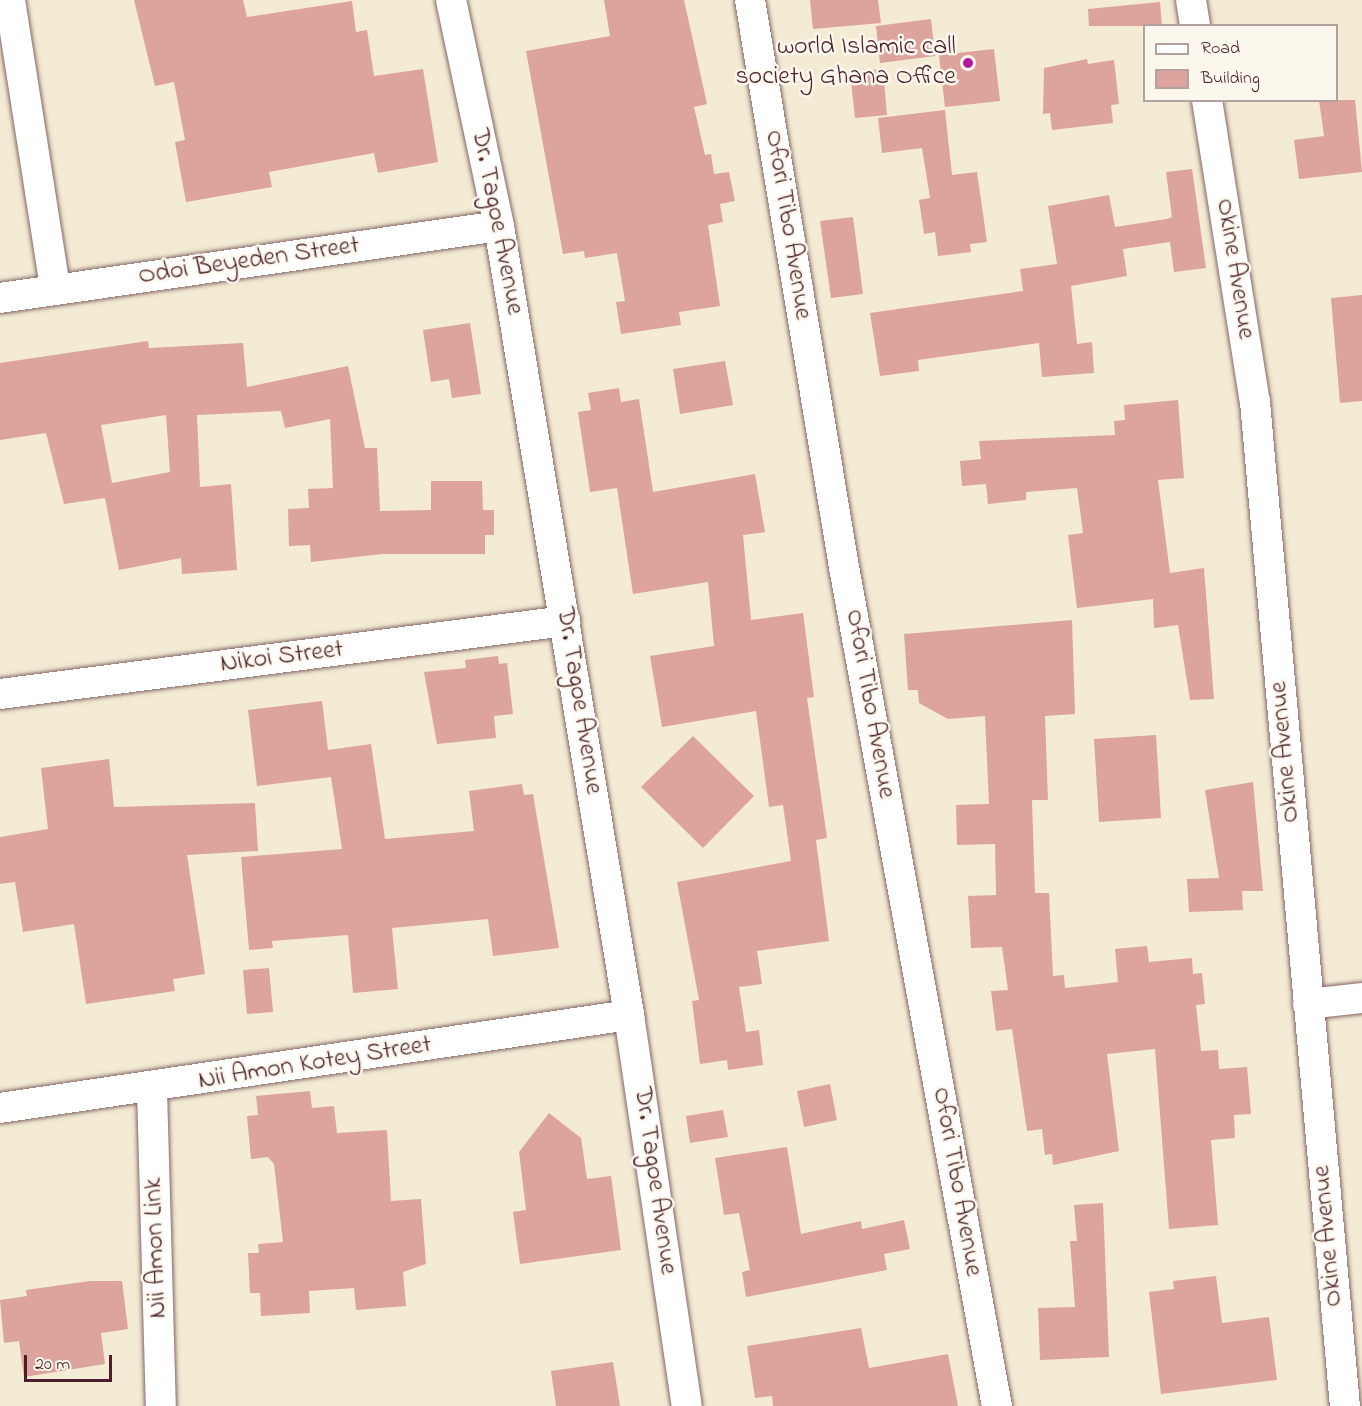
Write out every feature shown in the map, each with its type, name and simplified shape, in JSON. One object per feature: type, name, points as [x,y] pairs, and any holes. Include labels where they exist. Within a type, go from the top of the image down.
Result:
[{"type":"street","points":[[10,0],[56,289]]},
{"type":"street","name":"Dr. Tagoe Avenue","points":[[451,0],[499,226],[629,1015],[687,1406]]},
{"type":"street","name":"Ofori Tibo Avenue","points":[[750,0],[844,567],[997,1406]]},
{"type":"street","points":[[1191,0],[1195,24]]},
{"type":"street","name":"Okine Avenue","points":[[1207,102],[1255,402],[1345,1406]]},
{"type":"street","name":"Odoi Beyeden Street","points":[[0,298],[499,226]]},
{"type":"street","name":"Nikoi Street","points":[[0,694],[565,621]]},
{"type":"street","points":[[1308,1004],[1362,998]]},
{"type":"street","name":"Nii Amon Kotey Street","points":[[0,1108],[152,1090],[629,1015]]},
{"type":"street","name":"Nii Amon Link","points":[[152,1090],[161,1406]]},
{"type":"building","points":[[134,0],[243,0],[247,17],[352,1],[356,32],[367,30],[374,76],[423,69],[438,162],[378,173],[374,153],[269,172],[272,187],[186,202],[175,142],[185,140],[174,82],[155,86]]},
{"type":"building","points":[[604,0],[684,0],[707,104],[694,107],[705,155],[711,154],[714,174],[729,172],[735,201],[720,204],[723,222],[708,225],[720,306],[679,312],[681,325],[621,334],[616,302],[625,301],[617,253],[585,258],[584,251],[563,254],[526,51],[610,36]]},
{"type":"building","points":[[810,0],[878,0],[881,23],[813,29]]},
{"type":"building","points":[[1160,2],[1162,24],[1089,26],[1088,9]]},
{"type":"building","points":[[931,19],[935,56],[880,63],[876,26]]},
{"type":"building","points":[[994,49],[1000,101],[945,107],[939,55]]},
{"type":"building","points":[[1087,59],[1088,64],[1114,60],[1119,104],[1111,105],[1113,123],[1052,130],[1050,113],[1043,114],[1044,68]]},
{"type":"building","points":[[883,69],[887,115],[855,118],[850,72]]},
{"type":"building","points":[[1355,100],[1362,172],[1299,179],[1294,140],[1324,136],[1319,102]]},
{"type":"building","points":[[945,110],[952,175],[977,172],[987,242],[970,244],[971,252],[938,256],[935,232],[924,234],[919,200],[930,198],[922,148],[882,153],[878,118]]},
{"type":"building","points":[[1192,169],[1206,268],[1174,272],[1170,242],[1123,249],[1127,276],[1071,286],[1077,344],[1092,342],[1094,373],[1042,377],[1039,343],[918,360],[919,371],[880,376],[870,313],[1023,291],[1020,269],[1057,264],[1048,206],[1109,195],[1115,227],[1167,219],[1172,217],[1166,172]]},
{"type":"building","points":[[853,217],[863,294],[831,298],[820,221]]},
{"type":"building","points":[[1362,295],[1362,401],[1340,403],[1331,298]]},
{"type":"building","points":[[470,323],[481,394],[452,398],[449,379],[431,382],[423,330]]},
{"type":"building","points":[[148,341],[149,348],[243,343],[247,387],[348,366],[365,448],[377,448],[380,511],[431,510],[431,481],[482,481],[483,510],[494,510],[494,535],[485,535],[485,554],[382,554],[311,562],[310,545],[289,546],[288,509],[309,508],[308,489],[333,488],[330,419],[285,428],[281,411],[197,415],[200,487],[231,484],[237,570],[182,574],[181,558],[119,570],[105,498],[64,504],[46,433],[0,440],[0,363]],"holes":[[[166,415],[170,472],[112,483],[101,425]]]},
{"type":"building","points":[[725,361],[733,405],[680,414],[673,369]]},
{"type":"building","points":[[619,388],[621,402],[639,399],[653,492],[755,474],[765,532],[743,535],[751,620],[803,613],[814,697],[807,698],[827,838],[816,840],[829,941],[757,951],[762,984],[739,987],[746,1032],[759,1030],[763,1065],[728,1070],[727,1060],[700,1064],[692,1001],[699,1000],[677,882],[791,861],[783,805],[769,807],[756,711],[662,727],[650,656],[714,646],[708,582],[633,594],[617,488],[590,492],[578,412],[591,410],[588,393]]},
{"type":"building","points":[[1178,400],[1184,478],[1158,480],[1170,573],[1204,568],[1214,699],[1190,700],[1178,625],[1154,628],[1153,599],[1077,608],[1068,535],[1083,533],[1077,488],[1026,492],[1026,500],[988,504],[986,484],[962,486],[960,461],[981,459],[979,441],[1115,435],[1114,421],[1125,420],[1124,405]]},
{"type":"building","points":[[1072,620],[1075,714],[1045,716],[1048,800],[1032,800],[1035,893],[1049,893],[1053,976],[1064,975],[1065,988],[1118,982],[1115,949],[1147,946],[1149,962],[1192,958],[1193,974],[1202,973],[1205,1004],[1196,1005],[1201,1051],[1218,1050],[1219,1069],[1247,1067],[1251,1114],[1234,1115],[1235,1138],[1211,1140],[1218,1225],[1169,1229],[1155,1049],[1107,1054],[1119,1151],[1053,1165],[1052,1154],[1045,1155],[1042,1129],[1027,1131],[1012,1029],[996,1031],[991,991],[1008,990],[1002,947],[971,948],[968,896],[996,895],[995,844],[957,845],[956,805],[989,804],[985,716],[948,719],[919,703],[918,690],[908,690],[904,634]]},
{"type":"building","points":[[498,656],[499,664],[507,663],[513,714],[494,716],[496,738],[437,744],[424,672],[466,668],[465,660]]},
{"type":"building","points":[[322,701],[328,750],[371,744],[385,839],[474,831],[469,791],[522,784],[524,795],[533,794],[559,948],[493,956],[488,919],[392,928],[398,989],[353,993],[348,935],[272,941],[273,948],[249,950],[241,857],[342,849],[331,777],[257,786],[248,710]]},
{"type":"building","points":[[1156,735],[1161,818],[1099,822],[1094,739]]},
{"type":"building","points":[[693,736],[754,796],[703,848],[641,787]]},
{"type":"building","points":[[109,759],[114,807],[255,803],[258,851],[187,855],[205,974],[173,979],[175,991],[86,1004],[74,924],[23,932],[15,882],[0,884],[0,837],[48,829],[41,768]]},
{"type":"building","points":[[1253,782],[1263,891],[1242,891],[1243,910],[1189,912],[1187,879],[1219,878],[1205,790]]},
{"type":"building","points":[[269,968],[273,1012],[247,1014],[243,970]]},
{"type":"building","points":[[830,1084],[837,1120],[804,1127],[797,1091]]},
{"type":"building","points":[[310,1091],[312,1108],[334,1106],[337,1133],[387,1130],[391,1201],[421,1199],[426,1264],[403,1272],[406,1306],[356,1310],[354,1288],[309,1291],[310,1313],[261,1316],[260,1293],[250,1293],[248,1253],[259,1253],[258,1244],[283,1242],[274,1164],[268,1157],[251,1159],[247,1116],[258,1115],[256,1096]]},
{"type":"building","points":[[723,1110],[728,1137],[690,1143],[686,1116]]},
{"type":"building","points":[[549,1113],[581,1138],[587,1179],[611,1176],[621,1250],[520,1264],[513,1212],[526,1210],[519,1152]]},
{"type":"building","points":[[787,1147],[801,1234],[861,1221],[862,1229],[904,1220],[910,1249],[884,1254],[887,1270],[746,1297],[742,1272],[750,1270],[739,1213],[724,1215],[715,1158]]},
{"type":"building","points":[[1103,1203],[1109,1357],[1040,1360],[1038,1308],[1075,1307],[1070,1241],[1077,1241],[1074,1205]]},
{"type":"building","points":[[1216,1276],[1222,1323],[1269,1317],[1277,1380],[1161,1394],[1149,1292],[1174,1289],[1173,1281]]},
{"type":"building","points":[[90,1281],[122,1281],[128,1329],[101,1333],[105,1364],[24,1377],[19,1341],[4,1343],[0,1300],[27,1296],[26,1290]]},
{"type":"building","points":[[861,1328],[869,1368],[948,1354],[958,1406],[773,1406],[772,1396],[755,1398],[747,1346]]},
{"type":"building","points":[[613,1362],[620,1406],[556,1406],[551,1371]]},
{"type":"place","name":"world Islamic call society Ghana Office","points":[[968,63]]}]
